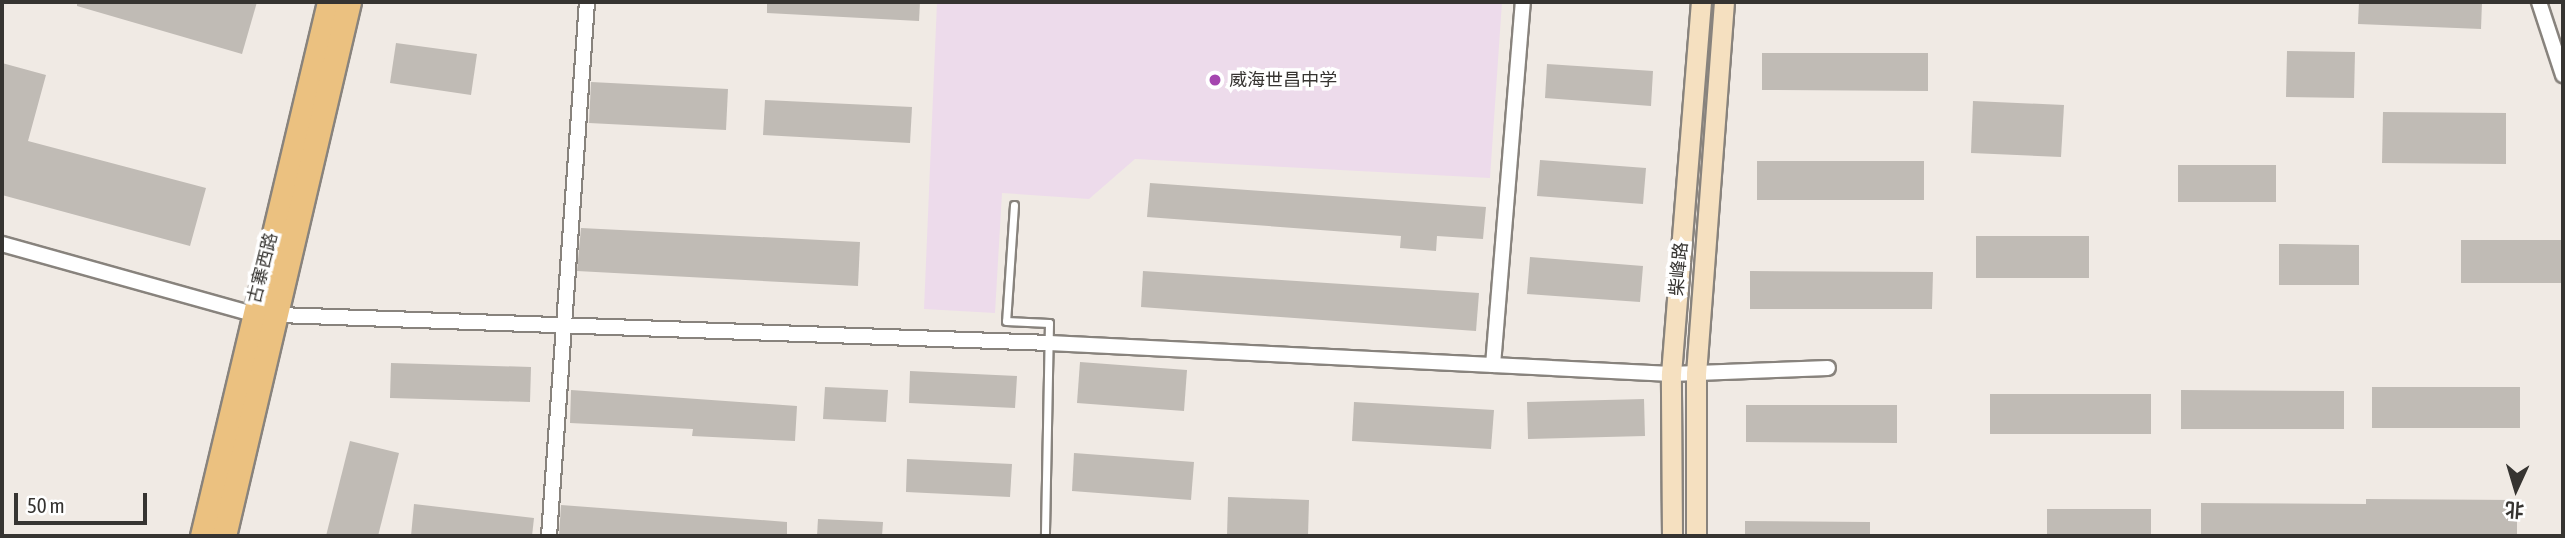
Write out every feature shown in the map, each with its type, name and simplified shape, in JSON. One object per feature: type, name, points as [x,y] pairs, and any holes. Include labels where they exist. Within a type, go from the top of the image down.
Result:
[{"type":"main road","name":"古寨西路","points":[[202,536],[252,314],[329,2]]},
{"type":"main road","name":"古寨西路","points":[[224,536],[349,2]]},
{"type":"street","points":[[548,536],[587,2]]},
{"type":"street","points":[[1493,365],[1524,2]]},
{"type":"street","name":"柴峰路","points":[[1672,536],[1671,374],[1701,2]]},
{"type":"street","name":"柴峰路","points":[[1696,536],[1696,374],[1724,2]]},
{"type":"street","points":[[2539,2],[2563,75]]},
{"type":"street","points":[[2,244],[252,314],[1049,342],[1671,374],[1828,368]]},
{"type":"lane","points":[[1014,205],[1006,321],[1049,323],[1045,536]]},
{"type":"shaded area","name":"威海世昌中学","points":[[937,2],[1502,2],[1490,178],[1135,159],[1089,199],[1002,193],[995,313],[924,309]]},
{"type":"building","points":[[77,2],[257,2],[242,54],[77,6]]},
{"type":"building","points":[[767,2],[920,2],[919,21],[767,13]]},
{"type":"building","points":[[2359,2],[2482,2],[2481,29],[2358,24]]},
{"type":"building","points":[[396,43],[477,54],[471,95],[390,83]]},
{"type":"building","points":[[2287,51],[2355,52],[2354,98],[2286,97]]},
{"type":"building","points":[[1762,53],[1928,53],[1928,91],[1762,90]]},
{"type":"building","points":[[2,63],[46,75],[28,141],[206,188],[190,246],[2,195]]},
{"type":"building","points":[[1547,64],[1653,71],[1651,106],[1545,98]]},
{"type":"building","points":[[591,82],[728,89],[726,130],[589,123]]},
{"type":"building","points":[[765,100],[912,107],[910,143],[763,135]]},
{"type":"building","points":[[1973,101],[2064,105],[2061,157],[1971,153]]},
{"type":"building","points":[[2383,112],[2506,113],[2506,164],[2382,163]]},
{"type":"building","points":[[1540,160],[1646,168],[1643,204],[1537,196]]},
{"type":"building","points":[[1757,161],[1924,161],[1924,200],[1757,200]]},
{"type":"building","points":[[2178,165],[2276,165],[2276,202],[2178,202]]},
{"type":"building","points":[[1150,183],[1486,207],[1483,239],[1437,236],[1436,251],[1400,248],[1401,236],[1147,217]]},
{"type":"building","points":[[581,228],[860,242],[858,286],[577,271]]},
{"type":"building","points":[[1976,236],[2089,236],[2089,278],[1976,278]]},
{"type":"building","points":[[2461,240],[2563,240],[2563,283],[2461,283]]},
{"type":"building","points":[[2279,244],[2359,245],[2359,285],[2279,285]]},
{"type":"building","points":[[1530,257],[1643,266],[1640,302],[1527,294]]},
{"type":"building","points":[[1143,271],[1479,293],[1476,331],[1141,307]]},
{"type":"building","points":[[1750,271],[1933,272],[1932,309],[1750,309]]},
{"type":"building","points":[[1080,362],[1187,370],[1184,411],[1077,403]]},
{"type":"building","points":[[391,363],[531,367],[530,402],[390,398]]},
{"type":"building","points":[[910,371],[1017,376],[1015,408],[909,403]]},
{"type":"building","points":[[825,387],[888,390],[886,422],[823,419]]},
{"type":"building","points":[[2372,387],[2520,387],[2520,428],[2372,428]]},
{"type":"building","points":[[571,390],[797,406],[795,441],[692,436],[693,429],[570,423]]},
{"type":"building","points":[[2181,390],[2344,391],[2344,429],[2181,429]]},
{"type":"building","points":[[1990,394],[2151,394],[2151,434],[1990,434]]},
{"type":"building","points":[[1644,399],[1645,436],[1528,439],[1527,402]]},
{"type":"building","points":[[1354,402],[1494,410],[1491,449],[1352,441]]},
{"type":"building","points":[[1746,405],[1897,405],[1897,443],[1746,442]]},
{"type":"building","points":[[350,441],[399,453],[378,536],[326,536]]},
{"type":"building","points":[[1074,453],[1194,462],[1191,500],[1072,491]]},
{"type":"building","points":[[907,459],[1012,464],[1010,497],[906,492]]},
{"type":"building","points":[[1228,497],[1309,500],[1308,536],[1227,536]]},
{"type":"building","points":[[2366,499],[2517,500],[2517,536],[2201,536],[2201,503],[2366,504]]},
{"type":"building","points":[[414,504],[534,518],[532,536],[411,536]]},
{"type":"building","points":[[561,505],[787,522],[787,536],[559,536]]},
{"type":"building","points":[[2047,509],[2151,509],[2151,536],[2047,536]]},
{"type":"building","points":[[818,519],[883,522],[882,536],[817,536]]},
{"type":"building","points":[[1745,521],[1870,522],[1870,536],[1745,536]]},
{"type":"place","name":"威海世昌中学","points":[[1215,80]]}]
